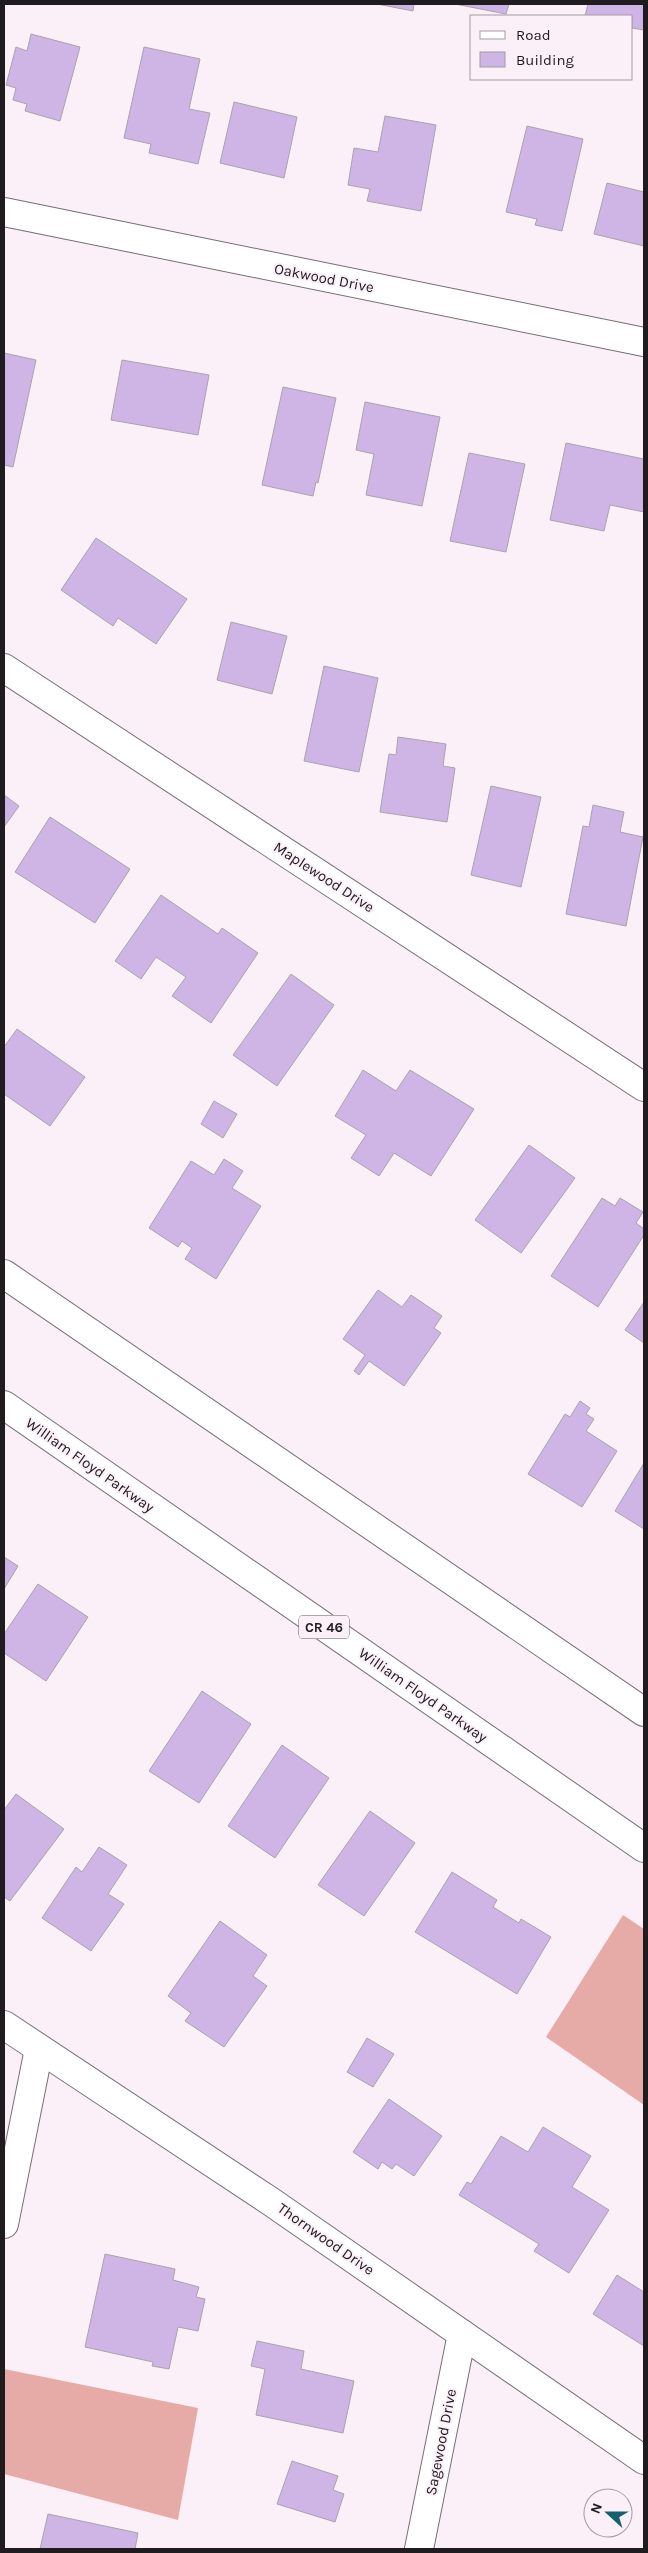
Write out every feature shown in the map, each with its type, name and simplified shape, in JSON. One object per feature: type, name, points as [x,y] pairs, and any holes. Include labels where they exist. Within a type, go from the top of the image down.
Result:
[{"type":"main road","name":"Oakwood Drive","points":[[4,212],[644,342]]},
{"type":"main road","name":"Maplewood Drive","points":[[4,668],[644,1087]]},
{"type":"main road","points":[[4,1274],[644,1712]]},
{"type":"main road","name":"William Floyd Parkway","points":[[4,1405],[644,1848]]},
{"type":"main road","name":"Thornwood Drive","points":[[4,2024],[270,2201],[644,2460]]},
{"type":"main road","points":[[4,2224],[39,2049]]},
{"type":"main road","name":"Sagewood Drive","points":[[419,2549],[462,2334]]},
{"type":"shaded area","points":[[623,1915],[644,1929],[644,2105],[546,2037]]},
{"type":"shaded area","points":[[4,2369],[198,2408],[178,2520],[4,2474]]},
{"type":"building","points":[[377,4],[414,4],[413,11]]},
{"type":"building","points":[[455,4],[509,4],[506,14]]},
{"type":"building","points":[[588,4],[644,4],[644,30],[633,28],[633,15],[585,15]]},
{"type":"building","points":[[31,34],[80,47],[60,121],[25,111],[27,104],[13,100],[16,88],[6,85],[16,47],[27,51]]},
{"type":"building","points":[[144,47],[200,59],[189,109],[210,113],[198,164],[149,153],[151,144],[124,138]]},
{"type":"building","points":[[234,102],[297,117],[284,178],[220,163]]},
{"type":"building","points":[[385,116],[436,125],[421,211],[367,201],[370,189],[348,185],[354,148],[378,152]]},
{"type":"building","points":[[527,126],[583,139],[562,231],[535,225],[537,219],[506,212]]},
{"type":"building","points":[[607,183],[644,192],[644,246],[594,234]]},
{"type":"building","points":[[4,353],[36,360],[13,467],[4,465]]},
{"type":"building","points":[[122,360],[209,375],[198,435],[111,420]]},
{"type":"building","points":[[283,387],[336,398],[318,483],[316,482],[313,496],[262,485]]},
{"type":"building","points":[[365,402],[440,417],[422,506],[366,495],[374,454],[356,450]]},
{"type":"building","points":[[566,443],[644,459],[644,512],[610,505],[604,531],[550,520]]},
{"type":"building","points":[[469,453],[525,464],[506,552],[450,541]]},
{"type":"building","points":[[96,538],[187,599],[156,644],[118,618],[113,626],[61,590]]},
{"type":"building","points":[[231,622],[287,636],[272,694],[217,680]]},
{"type":"building","points":[[324,666],[378,678],[359,772],[304,761]]},
{"type":"building","points":[[398,737],[446,744],[443,766],[455,768],[447,822],[380,812],[389,754],[396,755]]},
{"type":"building","points":[[491,786],[541,797],[521,887],[471,875]]},
{"type":"building","points":[[4,795],[19,806],[4,827]]},
{"type":"building","points":[[593,805],[624,812],[620,832],[643,837],[626,926],[566,914],[583,826],[589,827]]},
{"type":"building","points":[[50,817],[130,869],[95,923],[15,872]]},
{"type":"building","points":[[161,895],[218,934],[222,928],[258,953],[211,1023],[172,996],[186,977],[156,957],[141,979],[115,961]]},
{"type":"building","points":[[291,974],[334,1005],[277,1086],[233,1055]]},
{"type":"building","points":[[17,1029],[85,1077],[50,1126],[4,1094],[4,1047]]},
{"type":"building","points":[[363,1070],[396,1091],[410,1070],[474,1109],[431,1176],[394,1153],[379,1176],[351,1158],[366,1135],[335,1116]]},
{"type":"building","points":[[214,1101],[237,1114],[223,1138],[201,1124]]},
{"type":"building","points":[[529,1145],[575,1178],[521,1253],[475,1220]]},
{"type":"building","points":[[224,1159],[243,1171],[232,1188],[261,1206],[216,1279],[185,1259],[192,1248],[182,1241],[178,1247],[149,1228],[191,1161],[214,1175]]},
{"type":"building","points":[[602,1198],[615,1206],[620,1198],[643,1212],[636,1223],[644,1229],[644,1235],[598,1307],[551,1276]]},
{"type":"building","points":[[378,1290],[402,1307],[411,1295],[442,1316],[434,1328],[441,1333],[404,1386],[369,1361],[359,1375],[354,1371],[365,1355],[343,1339]]},
{"type":"building","points":[[644,1302],[644,1343],[625,1330]]},
{"type":"building","points":[[580,1401],[590,1408],[586,1414],[594,1419],[586,1431],[617,1451],[582,1507],[528,1474],[565,1414],[570,1417]]},
{"type":"building","points":[[644,1463],[644,1529],[615,1511]]},
{"type":"building","points":[[4,1557],[18,1566],[4,1589]]},
{"type":"building","points":[[38,1584],[88,1617],[46,1681],[4,1653],[4,1634]]},
{"type":"building","points":[[202,1691],[251,1724],[199,1803],[149,1771]]},
{"type":"building","points":[[282,1745],[329,1778],[275,1858],[228,1826]]},
{"type":"building","points":[[16,1794],[64,1829],[10,1901],[4,1897],[4,1810]]},
{"type":"building","points":[[370,1811],[415,1843],[364,1916],[318,1885]]},
{"type":"building","points":[[99,1847],[127,1865],[108,1894],[124,1904],[91,1951],[42,1918],[76,1867],[82,1872]]},
{"type":"building","points":[[452,1872],[497,1900],[493,1907],[519,1923],[521,1919],[551,1937],[517,1994],[415,1932]]},
{"type":"building","points":[[220,1921],[267,1955],[253,1976],[267,1986],[224,2047],[185,2021],[191,2013],[168,1996]]},
{"type":"building","points":[[367,2038],[394,2054],[373,2087],[347,2072]]},
{"type":"building","points":[[389,2099],[442,2136],[414,2176],[396,2164],[392,2169],[382,2162],[378,2169],[353,2152]]},
{"type":"building","points":[[543,2127],[591,2156],[572,2187],[609,2210],[569,2273],[534,2251],[539,2244],[459,2195],[467,2182],[471,2184],[501,2136],[528,2152]]},
{"type":"building","points":[[105,2254],[175,2269],[173,2280],[199,2287],[196,2297],[205,2299],[198,2331],[178,2327],[169,2369],[152,2366],[153,2362],[85,2347]]},
{"type":"building","points":[[617,2275],[644,2292],[644,2346],[593,2314]]},
{"type":"building","points":[[257,2341],[304,2351],[301,2369],[354,2381],[343,2433],[256,2415],[265,2369],[251,2366]]},
{"type":"building","points":[[292,2461],[338,2476],[333,2490],[344,2494],[335,2522],[277,2504]]},
{"type":"building","points":[[48,2514],[138,2533],[135,2549],[40,2549]]}]
